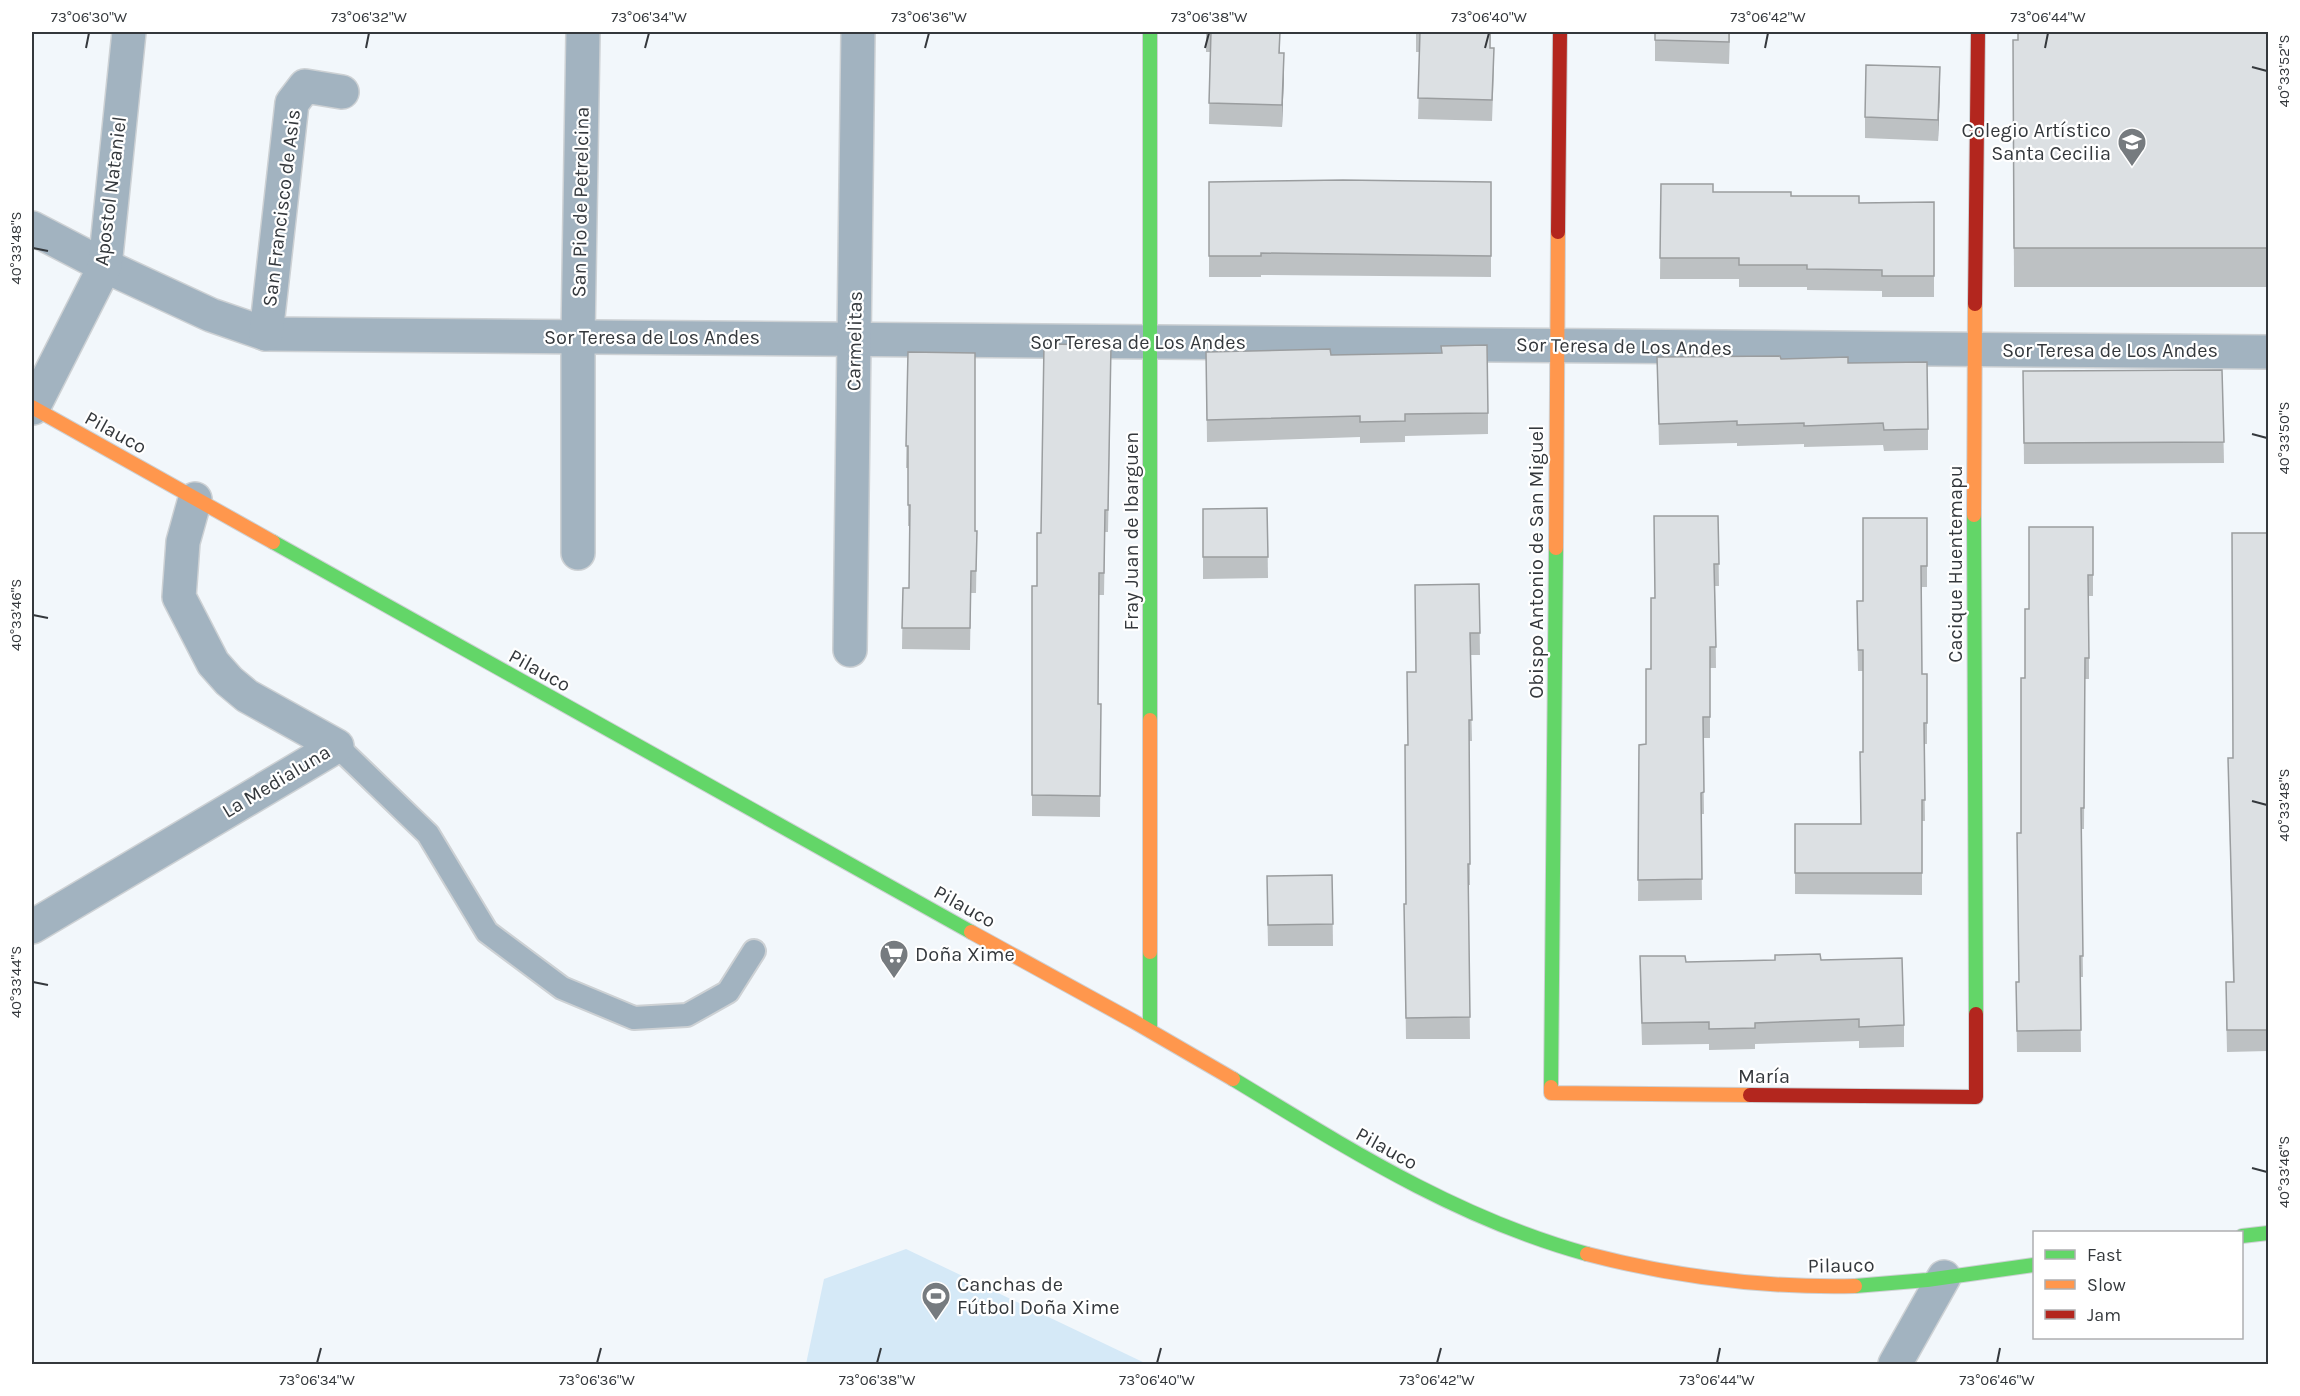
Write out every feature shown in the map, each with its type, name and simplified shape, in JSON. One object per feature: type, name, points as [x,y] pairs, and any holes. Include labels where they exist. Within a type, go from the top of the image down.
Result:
[{"type":"street","name":"Apostol Nataniel","points":[[32,407],[105,266],[129,32]]},
{"type":"street","name":"San Pio de Petrelcina","points":[[578,553],[578,337],[583,32]]},
{"type":"street","name":"Carmelitas","points":[[850,650],[858,32]]},
{"type":"street","name":"Fray Juan de Ibarguen","points":[[1150,32],[1150,1030]]},
{"type":"street","name":"Obispo Antonio de San Miguel","points":[[1551,1093],[1560,32]]},
{"type":"street","name":"Cacique Huentemapu","points":[[1976,1097],[1974,349],[1978,32]]},
{"type":"street","name":"San Francisco de Asis","points":[[266,334],[292,103],[305,86],[342,92]]},
{"type":"street","name":"Sor Teresa de Los Andes","points":[[32,228],[105,266],[211,315],[266,334],[2268,352]]},
{"type":"street","name":"Pilauco","points":[[32,407],[481,660],[1150,1030],[1386,1171],[1454,1205],[1503,1226],[1565,1247],[1627,1264],[1758,1284],[1824,1287],[1890,1284],[2033,1265]]},
{"type":"street","name":"La Medialuna","points":[[195,499],[183,542],[179,597],[213,663],[247,696],[338,746]]},
{"type":"street","name":"La Medialuna","points":[[32,927],[338,746]]},
{"type":"street","name":"María","points":[[1551,1093],[1976,1097]]},
{"type":"street","points":[[2243,1236],[2268,1233]]},
{"type":"street","points":[[1895,1365],[1944,1277]]},
{"type":"lane","points":[[338,746],[428,834],[487,932],[562,988],[634,1018],[687,1015],[728,992],[754,951]]},
{"type":"shaded area","name":"Canchas de Fútbol Doña Xime","points":[[906,1249],[1147,1364],[806,1364],[824,1279]]},
{"type":"building","points":[[1211,32],[1280,32],[1279,53],[1284,53],[1282,105],[1209,103]]},
{"type":"building","points":[[1420,32],[1490,32],[1490,48],[1494,48],[1492,100],[1418,98]]},
{"type":"building","points":[[1655,32],[1729,32],[1729,42],[1655,40]]},
{"type":"building","name":"Colegio Artístico Santa Cecilia","points":[[2018,32],[2268,32],[2268,248],[2014,248],[2013,40],[2018,40]]},
{"type":"building","points":[[1866,65],[1940,67],[1938,120],[1865,117]]},
{"type":"building","points":[[1343,180],[1491,182],[1491,256],[1261,253],[1261,256],[1209,256],[1209,182]]},
{"type":"building","points":[[1661,184],[1713,184],[1713,192],[1791,192],[1791,196],[1859,196],[1859,203],[1934,202],[1934,276],[1882,276],[1882,270],[1807,269],[1807,265],[1739,265],[1739,258],[1660,258]]},
{"type":"building","points":[[1044,344],[1111,345],[1108,510],[1105,510],[1104,573],[1099,573],[1100,796],[1032,795],[1032,586],[1037,586],[1037,533],[1041,533]]},
{"type":"building","points":[[1487,345],[1488,413],[1405,414],[1405,421],[1360,422],[1360,416],[1207,420],[1206,352],[1330,349],[1331,355],[1442,353],[1441,346]]},
{"type":"building","points":[[908,352],[975,353],[975,531],[977,531],[976,571],[971,571],[970,628],[902,628],[903,588],[909,588],[910,505],[908,505],[908,446],[906,446]]},
{"type":"building","points":[[1780,356],[1781,359],[1848,357],[1848,363],[1927,362],[1928,429],[1884,430],[1883,423],[1804,426],[1804,423],[1737,425],[1737,421],[1659,424],[1657,357]]},
{"type":"building","points":[[2222,370],[2224,442],[2024,443],[2023,371]]},
{"type":"building","points":[[1267,508],[1268,557],[1203,557],[1203,509]]},
{"type":"building","points":[[1654,516],[1718,516],[1719,564],[1714,564],[1716,647],[1710,647],[1710,717],[1703,717],[1702,879],[1638,880],[1639,745],[1646,744],[1646,669],[1651,669],[1651,598],[1655,598]]},
{"type":"building","points":[[1863,518],[1927,518],[1927,566],[1921,566],[1922,674],[1927,674],[1927,723],[1924,723],[1925,800],[1922,800],[1922,873],[1795,873],[1795,824],[1861,824],[1860,752],[1863,752],[1863,650],[1858,650],[1857,601],[1863,601]]},
{"type":"building","points":[[2029,527],[2093,527],[2093,575],[2088,575],[2089,658],[2085,658],[2084,808],[2081,808],[2083,956],[2080,956],[2081,1030],[2017,1031],[2016,982],[2019,982],[2017,833],[2021,833],[2021,678],[2025,678],[2025,609],[2029,609]]},
{"type":"building","points":[[2232,533],[2268,533],[2268,1030],[2227,1030],[2226,982],[2234,982],[2228,758],[2233,758]]},
{"type":"building","points":[[1479,584],[1480,633],[1470,633],[1472,720],[1469,720],[1470,864],[1468,864],[1470,1017],[1406,1018],[1405,745],[1408,745],[1407,672],[1416,672],[1415,585]]},
{"type":"building","points":[[1332,875],[1333,924],[1268,925],[1267,876]]},
{"type":"building","points":[[1820,954],[1821,960],[1902,958],[1904,1025],[1859,1027],[1859,1019],[1755,1023],[1755,1028],[1709,1029],[1709,1022],[1642,1023],[1640,956],[1685,956],[1686,962],[1775,960],[1775,955]]},
{"type":"traffic: fast","points":[[1150,32],[1150,720]]},
{"type":"traffic: fast","points":[[1974,515],[1976,1014]]},
{"type":"traffic: fast","points":[[273,542],[971,932]]},
{"type":"traffic: fast","points":[[1551,1087],[1556,548]]},
{"type":"traffic: fast","points":[[1150,952],[1150,1030]]},
{"type":"traffic: fast","points":[[1233,1079],[1361,1155],[1447,1201],[1539,1239],[1587,1254]]},
{"type":"traffic: fast","points":[[2243,1236],[2268,1233]]},
{"type":"traffic: fast","points":[[1855,1286],[1927,1280],[2033,1265]]},
{"type":"traffic: slow","points":[[1556,548],[1558,232]]},
{"type":"traffic: slow","points":[[1974,515],[1975,304]]},
{"type":"traffic: slow","points":[[32,407],[273,542]]},
{"type":"traffic: slow","points":[[1150,720],[1150,952]]},
{"type":"traffic: slow","points":[[971,932],[1233,1079]]},
{"type":"traffic: slow","points":[[1551,1087],[1551,1093],[1750,1095]]},
{"type":"traffic: slow","points":[[1587,1254],[1686,1275],[1753,1283],[1855,1286]]},
{"type":"traffic: jam","points":[[1558,232],[1560,32]]},
{"type":"traffic: jam","points":[[1975,304],[1978,32]]},
{"type":"traffic: jam","points":[[1750,1095],[1976,1097],[1976,1014]]},
{"type":"place","name":"Colegio Artístico Santa Cecilia","points":[[2132,168]]},
{"type":"place","name":"Doña Xime","points":[[894,980]]},
{"type":"place","name":"Canchas de Fútbol Doña Xime","points":[[936,1322]]}]
